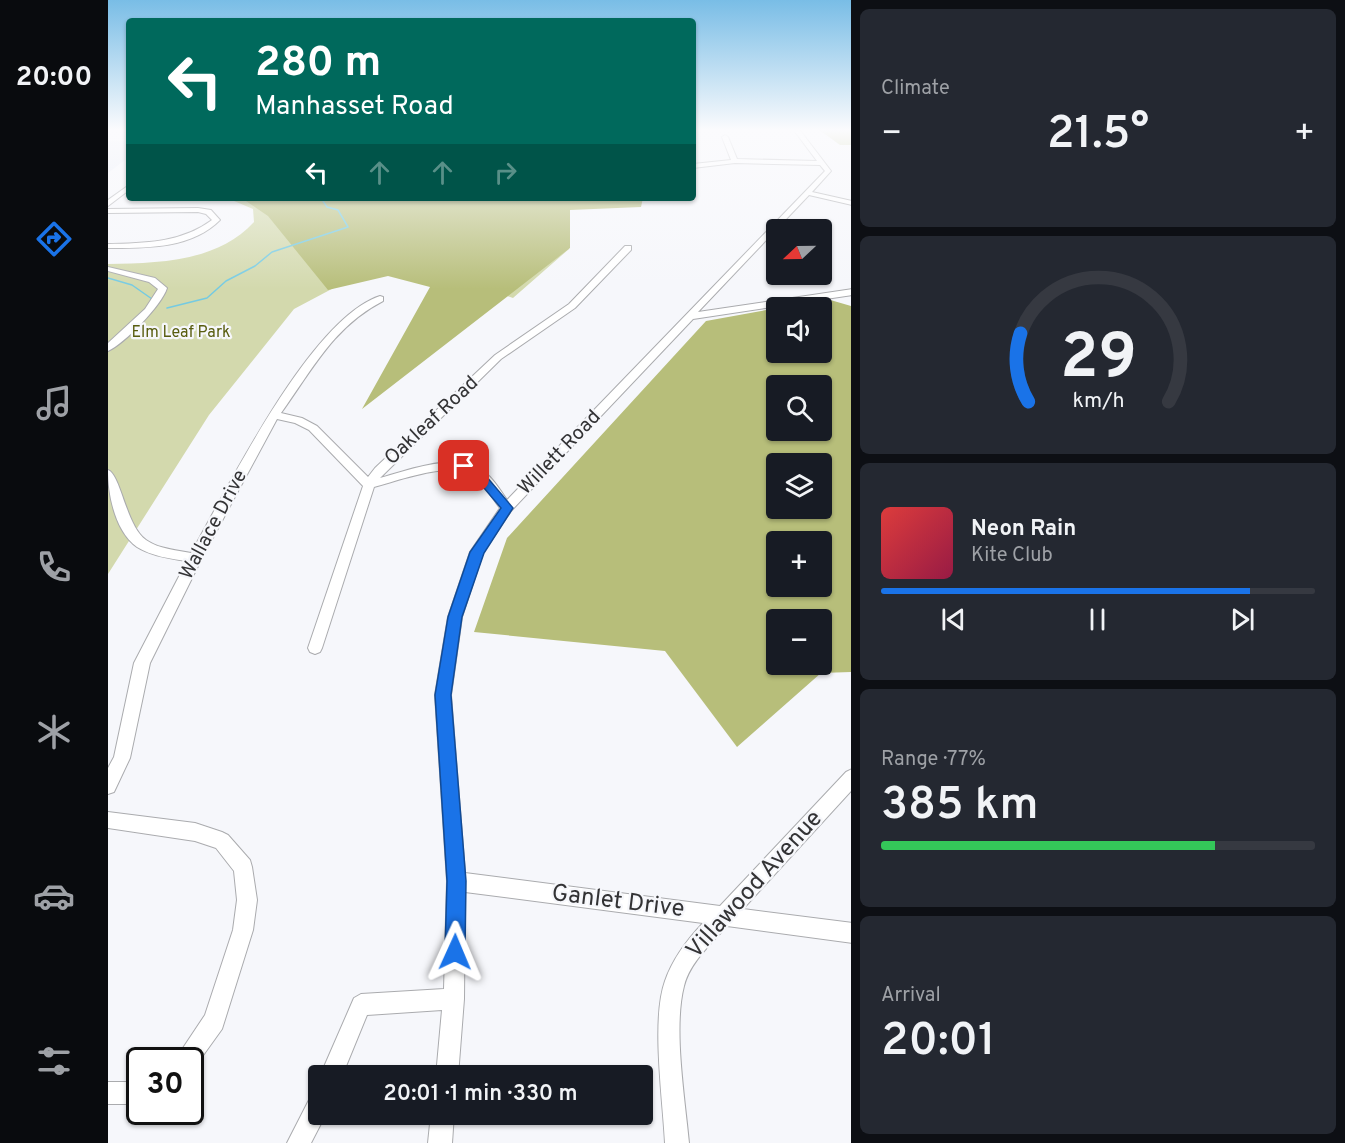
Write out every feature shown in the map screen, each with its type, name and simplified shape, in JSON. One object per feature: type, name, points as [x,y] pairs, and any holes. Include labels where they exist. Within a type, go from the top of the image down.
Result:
[{"type":"street","name":"Willett Road","points":[[448,1065],[454,999],[456,881],[443,695],[455,617],[477,552],[507,508],[693,316],[818,182]]},
{"type":"street","points":[[108,204],[126,189]]},
{"type":"street","points":[[809,193],[851,203]]},
{"type":"street","points":[[108,211],[198,210],[213,215],[216,220],[203,232],[176,241],[147,245],[108,246]]},
{"type":"street","name":"Oakleaf Road","points":[[315,648],[369,485],[379,471],[498,357],[572,306],[628,248]]},
{"type":"street","points":[[108,268],[152,280],[163,288],[163,294],[108,348]]},
{"type":"street","points":[[693,316],[851,292]]},
{"type":"street","name":"Wallace Drive","points":[[108,786],[122,758],[142,663],[195,558],[274,415],[334,332],[359,310],[380,299]]},
{"type":"street","points":[[274,415],[298,420],[313,428],[369,485],[445,466],[464,466],[477,472],[507,508]]},
{"type":"street","points":[[108,474],[131,536],[146,548],[195,558]]},
{"type":"street","name":"Villawood Avenue","points":[[677,1143],[669,1023],[674,983],[690,952],[851,778]]},
{"type":"street","points":[[108,820],[195,832],[222,841],[243,867],[247,900],[243,930],[214,1021],[195,1047]]},
{"type":"street","name":"Ganlet Drive","points":[[456,881],[851,933]]},
{"type":"street","points":[[336,1065],[361,1005],[454,999]]},
{"type":"street","points":[[108,1093],[126,1093]]},
{"type":"street","points":[[299,1143],[308,1125]]},
{"type":"street","points":[[440,1143],[442,1125]]},
{"type":"green space","name":"Elm Leaf Park","points":[[234,201],[397,201],[549,248],[569,249],[513,298],[392,257],[294,309],[209,415],[108,574],[108,264],[167,261],[205,253],[239,235],[254,222],[253,209]]},
{"type":"green space","points":[[246,201],[642,201],[641,207],[570,210],[570,248],[362,409],[430,287],[388,276],[328,290],[268,216]]},
{"type":"green space","points":[[832,300],[851,306],[851,672],[832,673],[832,609],[766,609],[766,675],[819,675],[737,747],[665,651],[474,632],[507,538],[706,321],[766,310],[766,363],[832,363]]},
{"type":"waterway","points":[[167,308],[207,298],[226,281],[255,266],[272,252],[348,227],[338,210],[327,207],[323,201]]},
{"type":"waterway","points":[[108,278],[132,285],[152,299]]},
{"type":"route","points":[[455,952],[456,881],[443,695],[455,617],[477,552],[507,508],[477,472],[464,466]]}]
